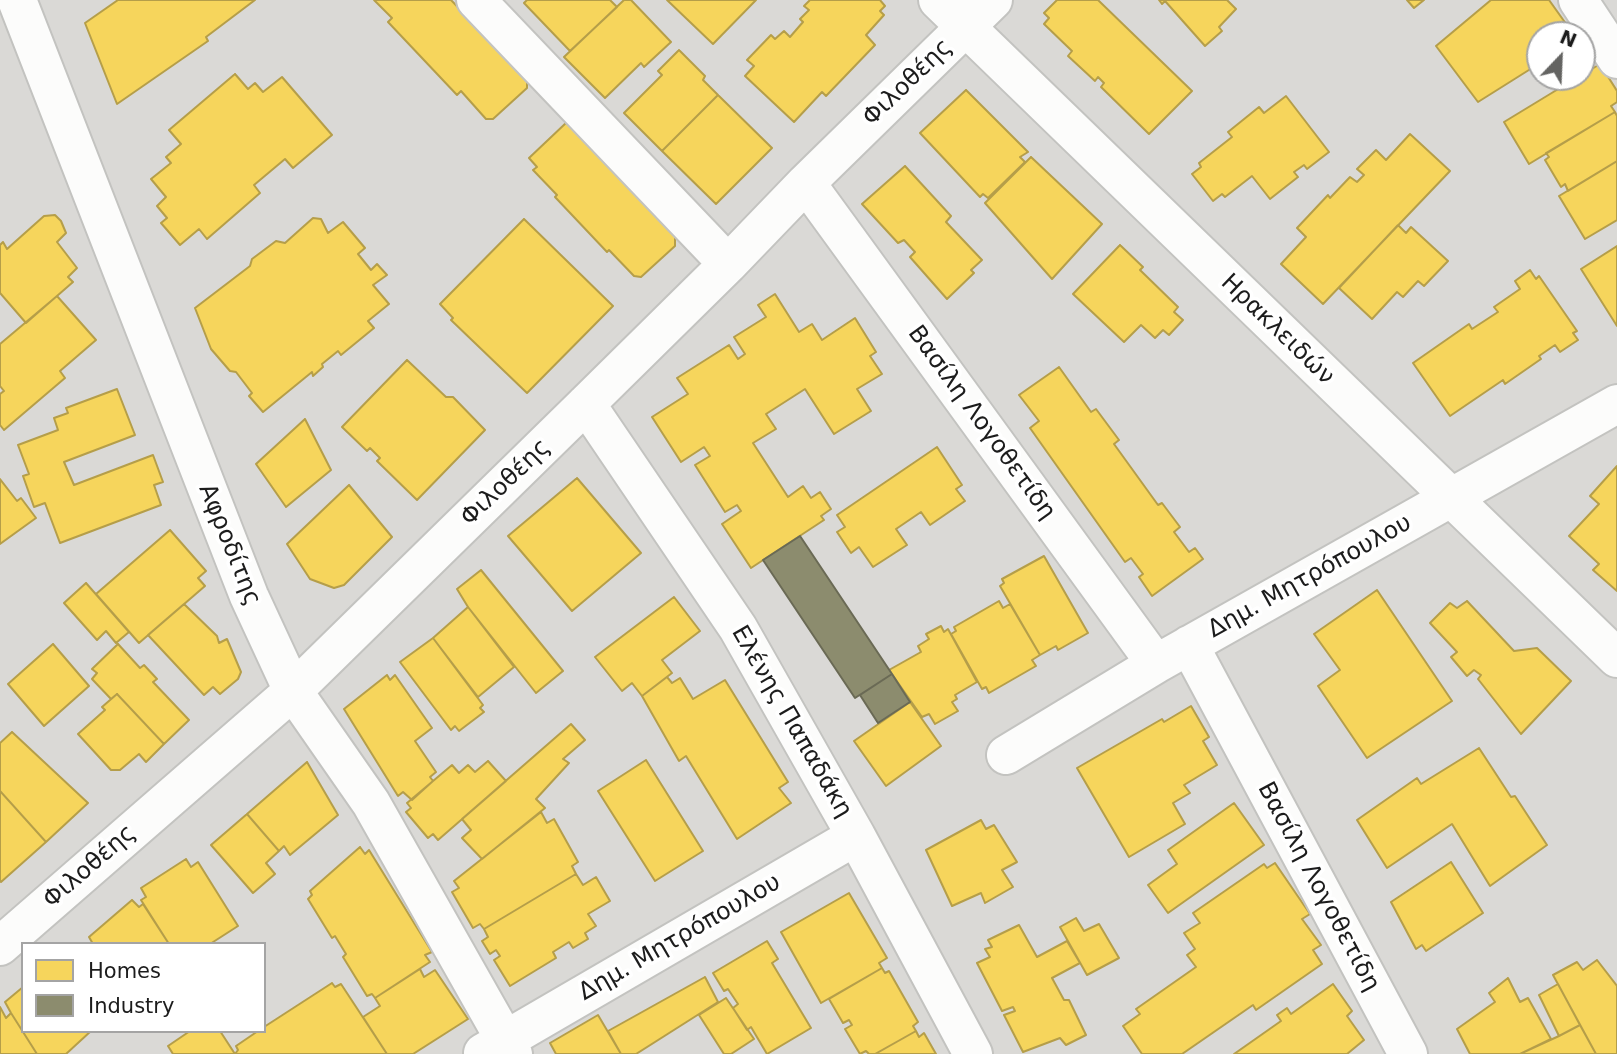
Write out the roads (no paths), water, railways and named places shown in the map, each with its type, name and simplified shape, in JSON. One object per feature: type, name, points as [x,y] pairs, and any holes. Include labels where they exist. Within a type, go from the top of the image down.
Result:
[{"type":"street","name":"Αφροδίτης","points":[[17,0],[248,596],[293,691],[371,803],[500,1049]]},
{"type":"street","points":[[476,0],[728,264]]},
{"type":"street","name":"Ηρακλειδών","points":[[938,0],[1617,658]]},
{"type":"street","name":"Φιλοθέης","points":[[0,946],[293,691],[993,0]]},
{"type":"street","points":[[1578,0],[1617,59]]},
{"type":"street","name":"Βασίλη Λογοθετίδη","points":[[806,183],[1156,664]]},
{"type":"street","name":"Ελένης Παπαδάκη","points":[[586,404],[738,628],[856,836],[973,1054]]},
{"type":"street","name":"Δημ. Μητρόπουλου","points":[[1006,755],[1189,645],[1617,404]]},
{"type":"street","name":"Βασίλη Λογοθετίδη","points":[[1189,645],[1408,1054]]},
{"type":"street","name":"Δημ. Μητρόπουλου","points":[[500,1049],[856,836]]}]
